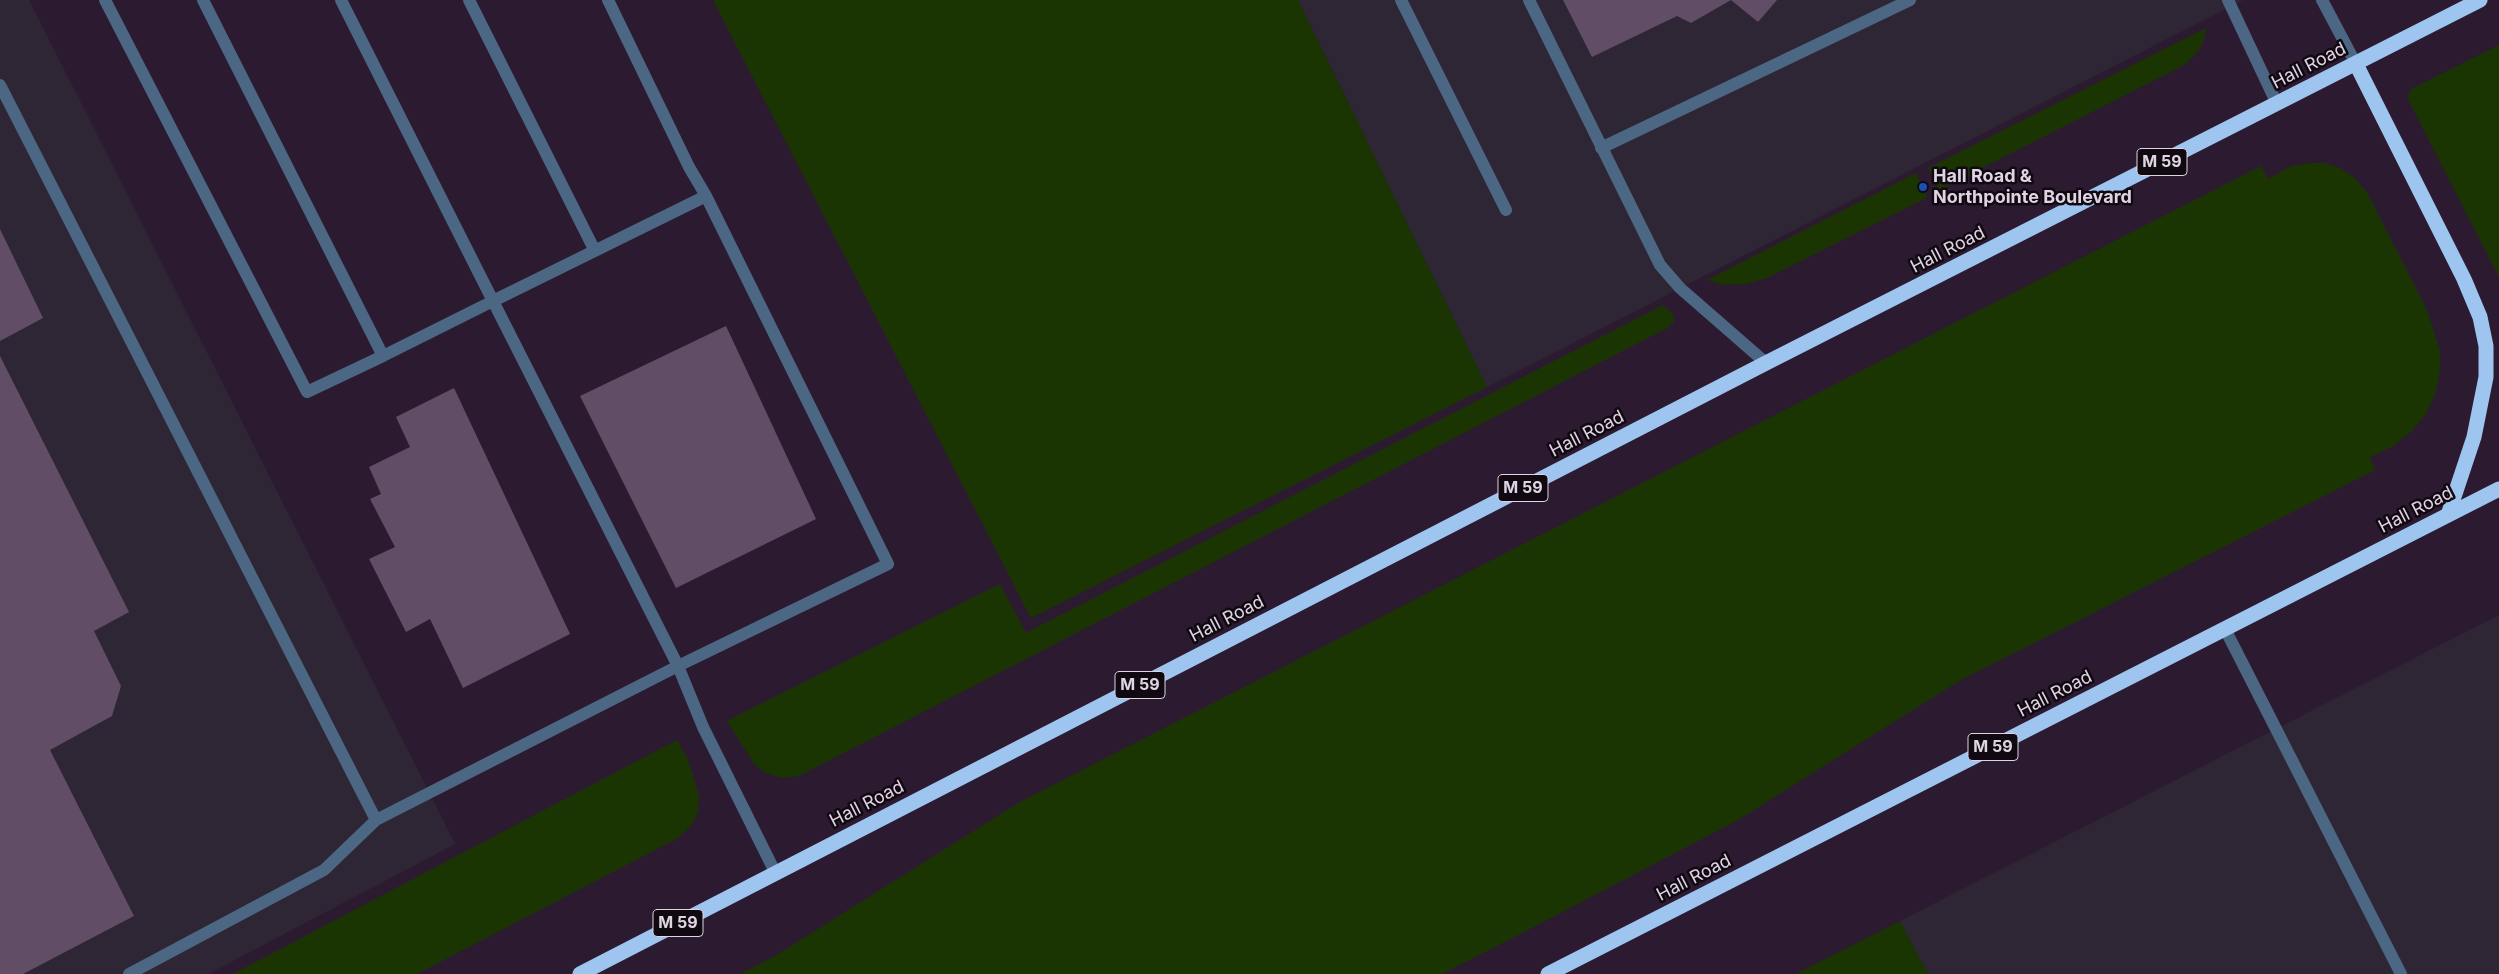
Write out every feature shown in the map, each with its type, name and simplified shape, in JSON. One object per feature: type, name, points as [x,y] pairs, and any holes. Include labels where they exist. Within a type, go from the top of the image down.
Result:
[{"type":"highway","name":"Hall Road","points":[[580,974],[1766,363],[2480,0]]},
{"type":"highway","points":[[2356,64],[2464,279],[2480,318],[2484,336],[2486,377],[2474,437],[2448,515]]},
{"type":"highway","name":"Hall Road","points":[[1548,974],[2499,489]]},
{"type":"street","points":[[105,0],[306,392],[706,196]]},
{"type":"street","points":[[203,0],[382,356]]},
{"type":"street","points":[[341,0],[678,666],[703,727],[775,872]]},
{"type":"street","points":[[470,0],[595,251]]},
{"type":"street","points":[[129,974],[324,870],[376,820],[678,666],[888,564],[608,0]]},
{"type":"street","points":[[1401,0],[1506,210]]},
{"type":"street","points":[[1529,0],[1660,264],[1680,288],[1766,363]]},
{"type":"street","points":[[1601,148],[1910,0]]},
{"type":"street","points":[[2228,0],[2277,104]]},
{"type":"street","points":[[2322,0],[2356,64]]},
{"type":"street","points":[[0,85],[376,820]]},
{"type":"street","points":[[2225,629],[2401,974]]},
{"type":"shaded area","points":[[0,0],[29,0],[455,844],[208,974],[0,974]]},
{"type":"shaded area","points":[[1298,0],[2243,0],[1487,387]]},
{"type":"shaded area","points":[[2499,615],[2499,974],[1928,974],[1900,921]]},
{"type":"green space","points":[[713,0],[1298,0],[1487,387],[1031,618]]},
{"type":"green space","points":[[2206,28],[2204,40],[2198,52],[2184,65],[1939,190],[1928,168]]},
{"type":"green space","points":[[2499,45],[2499,277],[2409,101],[2408,94],[2413,88]]},
{"type":"green space","points":[[2324,163],[2340,168],[2355,178],[2368,194],[2427,310],[2440,351],[2440,370],[2436,392],[2426,414],[2412,431],[2393,446],[2370,457],[2375,470],[1959,681],[1738,820],[1524,932],[1442,974],[741,974],[775,956],[1020,802],[2261,166],[2268,179],[2292,166]]},
{"type":"green space","points":[[1916,173],[1928,197],[1767,278],[1745,284],[1725,285],[1707,280]]},
{"type":"green space","points":[[1663,305],[1673,314],[1674,321],[1669,327],[799,776],[782,778],[766,773],[755,765],[727,721],[1000,584],[1026,633]]},
{"type":"green space","points":[[677,740],[688,760],[699,795],[698,812],[691,826],[678,838],[417,974],[233,974]]},
{"type":"green space","points":[[1900,921],[1928,974],[1796,974]]},
{"type":"building","points":[[1563,0],[1731,0],[1691,23],[1677,16],[1592,57]]},
{"type":"building","points":[[1731,0],[1777,0],[1758,22]]},
{"type":"building","points":[[0,229],[43,318],[0,341]]},
{"type":"building","points":[[726,326],[816,519],[676,588],[580,396]]},
{"type":"building","points":[[0,356],[129,612],[94,631],[121,686],[112,716],[50,750],[134,916],[23,974],[0,974]]},
{"type":"building","points":[[454,388],[570,634],[463,688],[430,619],[406,632],[369,559],[395,547],[370,499],[381,494],[369,467],[410,447],[396,417]]},
{"type":"place","name":"Hall Road & Northpointe Boulevard","points":[[1923,187]]}]
